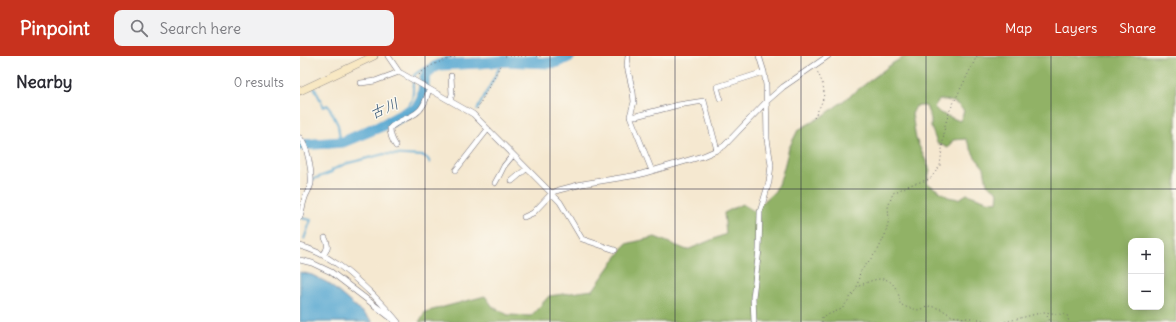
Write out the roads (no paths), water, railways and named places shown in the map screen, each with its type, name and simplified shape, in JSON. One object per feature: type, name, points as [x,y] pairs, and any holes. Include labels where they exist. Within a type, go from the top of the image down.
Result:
[{"type":"main road","points":[[300,91],[374,56]]},
{"type":"street","points":[[388,56],[399,72],[473,114],[560,202],[582,239],[615,250]]},
{"type":"street","points":[[628,56],[627,66],[634,102],[630,116],[652,171]]},
{"type":"street","points":[[754,322],[754,288],[759,250],[760,212],[771,173],[767,139],[767,101],[764,72],[759,56]]},
{"type":"street","points":[[524,217],[533,213],[552,193],[582,184],[638,175],[703,156],[717,150],[724,146],[767,101],[783,87],[828,56]]},
{"type":"street","points":[[360,83],[375,81],[399,72]]},
{"type":"street","points":[[720,98],[717,88],[764,72]]},
{"type":"street","points":[[450,100],[452,94],[451,76]]},
{"type":"street","points":[[396,146],[392,140],[390,128],[393,124],[417,113],[422,108],[428,88]]},
{"type":"street","points":[[630,116],[636,116],[678,105],[704,101],[717,150]]},
{"type":"street","points":[[456,170],[488,129]]},
{"type":"street","points":[[300,217],[311,180],[305,148],[301,140]]},
{"type":"street","points":[[495,183],[504,166],[513,155]]},
{"type":"street","points":[[512,181],[526,169]]},
{"type":"street","points":[[323,255],[328,246],[325,238]]},
{"type":"street","points":[[300,246],[323,255],[343,267],[397,322]]},
{"type":"street","points":[[300,260],[312,263],[332,272],[397,322]]},
{"type":"water","points":[[300,272],[312,275],[328,283],[373,322],[300,322]]},
{"type":"waterway","name":"古川","points":[[414,78],[414,75],[427,67],[452,56]]},
{"type":"waterway","points":[[477,110],[503,61],[506,59],[537,56]]},
{"type":"waterway","name":"古川","points":[[300,145],[343,142],[413,111],[422,99],[425,77],[431,69],[438,65],[505,61],[549,63],[558,62],[570,56]]},
{"type":"waterway","points":[[314,87],[324,107],[327,105],[329,107],[338,125],[340,139],[375,124],[408,106],[412,98],[413,83]]},
{"type":"waterway","points":[[311,180],[332,172],[332,170],[345,164],[384,154],[424,156],[430,163]]},
{"type":"waterway","points":[[301,218],[311,220],[304,239]]}]
